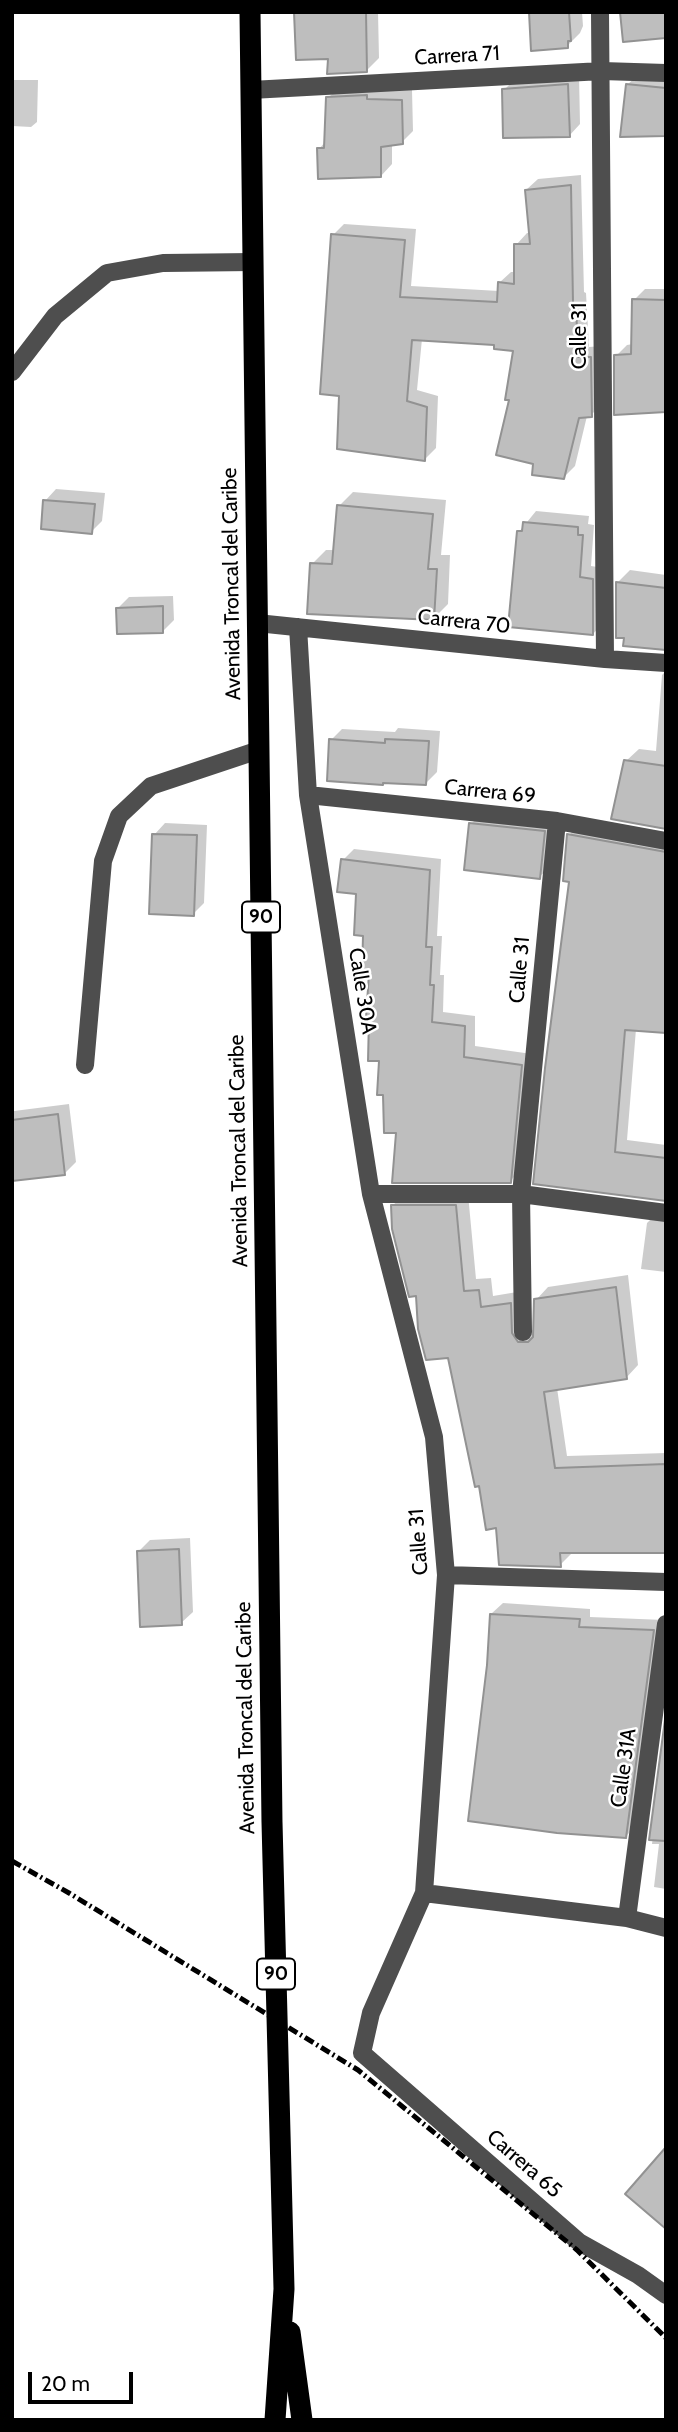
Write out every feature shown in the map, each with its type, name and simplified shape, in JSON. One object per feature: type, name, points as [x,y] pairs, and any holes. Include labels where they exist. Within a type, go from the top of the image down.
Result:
[{"type":"highway","name":"Avenida Troncal del Caribe","points":[[250,12],[272,1822],[285,2289],[302,2420]]},
{"type":"highway","name":"Avenida Troncal del Caribe","points":[[275,2420],[285,2289]]},
{"type":"street","name":"Calle 31","points":[[600,12],[605,660]]},
{"type":"street","name":"Carrera 71","points":[[251,90],[602,71],[666,73]]},
{"type":"street","points":[[12,372],[55,316],[107,273],[163,262],[253,262]]},
{"type":"street","name":"Carrera 70","points":[[257,623],[605,660],[666,663]]},
{"type":"street","name":"Calle 30A","points":[[298,627],[309,795],[371,1195]]},
{"type":"street","points":[[85,1065],[103,861],[119,816],[150,786],[259,750]]},
{"type":"street","name":"Carrera 69","points":[[309,795],[557,821],[666,841]]},
{"type":"street","name":"Calle 31","points":[[523,1332],[521,1194],[557,821]]},
{"type":"street","points":[[371,1195],[521,1194],[666,1213]]},
{"type":"street","name":"Calle 31","points":[[362,2053],[371,2013],[424,1893],[446,1575],[434,1437],[371,1195]]},
{"type":"street","points":[[446,1575],[666,1582]]},
{"type":"street","name":"Calle 31A","points":[[626,1918],[666,1624]]},
{"type":"street","points":[[424,1893],[626,1918],[666,1928]]},
{"type":"street","name":"Carrera 65","points":[[362,2053],[579,2242],[638,2275],[666,2295]]},
{"type":"building","points":[[294,12],[366,12],[367,72],[327,74],[328,59],[296,60]]},
{"type":"building","points":[[529,12],[569,12],[571,41],[568,41],[568,48],[531,51]]},
{"type":"building","points":[[620,12],[666,12],[666,38],[623,42]]},
{"type":"building","points":[[568,84],[570,137],[503,138],[502,89]]},
{"type":"building","points":[[626,84],[666,88],[666,136],[620,137]]},
{"type":"building","points":[[367,95],[367,99],[402,100],[403,144],[381,147],[381,177],[318,179],[317,148],[324,148],[326,97]]},
{"type":"building","points":[[571,185],[573,303],[576,304],[578,357],[591,357],[592,417],[579,418],[564,479],[532,475],[533,464],[496,455],[509,400],[505,400],[513,351],[494,349],[494,345],[412,340],[407,401],[427,407],[425,461],[337,449],[339,396],[320,394],[331,234],[405,240],[400,297],[497,302],[498,282],[514,284],[514,244],[530,244],[525,190]]},
{"type":"building","points":[[632,299],[666,300],[666,412],[614,415],[614,355],[631,354]]},
{"type":"building","points":[[43,500],[95,504],[92,534],[41,529]]},
{"type":"building","points":[[337,505],[433,514],[428,569],[437,569],[434,620],[307,614],[310,563],[332,564]]},
{"type":"building","points":[[523,522],[578,527],[578,535],[583,535],[580,577],[593,579],[593,635],[508,627],[517,531],[522,531]]},
{"type":"building","points":[[616,582],[666,588],[666,650],[623,646],[624,638],[616,638]]},
{"type":"building","points":[[163,606],[163,633],[117,634],[116,608]]},
{"type":"building","points":[[329,739],[385,743],[385,739],[429,741],[426,785],[327,781]]},
{"type":"building","points":[[624,760],[666,766],[666,829],[611,819]]},
{"type":"building","points":[[469,823],[545,831],[540,879],[464,870]]},
{"type":"building","points":[[152,834],[197,835],[194,916],[149,914]]},
{"type":"building","points":[[567,834],[666,852],[666,1033],[625,1030],[615,1152],[666,1158],[666,1201],[533,1184],[569,882],[563,881]]},
{"type":"building","points":[[341,859],[430,870],[426,947],[432,947],[432,1022],[465,1026],[464,1057],[522,1065],[511,1183],[392,1183],[396,1133],[384,1133],[383,1095],[377,1095],[379,1061],[368,1061],[369,1018],[366,1018],[369,973],[362,973],[363,936],[354,935],[356,894],[337,892]]},
{"type":"building","points":[[58,1114],[65,1175],[12,1181],[12,1120]]},
{"type":"building","points":[[391,1205],[456,1205],[464,1291],[479,1290],[481,1307],[511,1303],[512,1333],[518,1342],[528,1342],[533,1337],[534,1299],[616,1287],[627,1379],[544,1392],[555,1468],[666,1464],[666,1553],[560,1553],[561,1567],[499,1565],[496,1528],[486,1530],[479,1486],[475,1487],[448,1358],[426,1360],[418,1329],[416,1296],[409,1297],[392,1229]]},
{"type":"building","points":[[179,1549],[182,1625],[140,1627],[137,1551]]},
{"type":"building","points":[[490,1614],[580,1619],[579,1627],[654,1630],[626,1838],[557,1833],[468,1821],[487,1665]]},
{"type":"building","points":[[666,1712],[666,1841],[649,1840]]},
{"type":"building","points":[[666,2147],[666,2229],[625,2194]]},
{"type":"railway","points":[[12,1861],[358,2070],[577,2250],[666,2338]]}]
